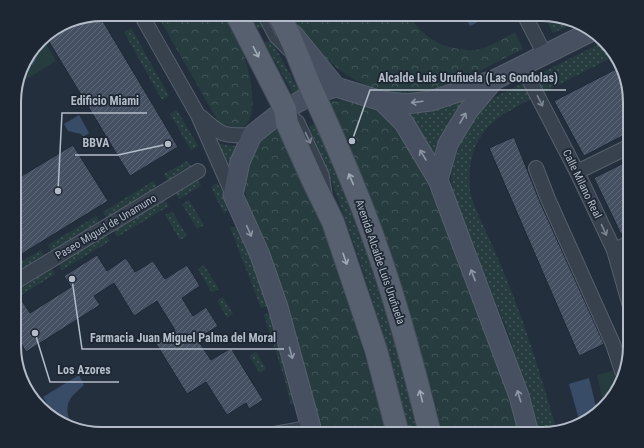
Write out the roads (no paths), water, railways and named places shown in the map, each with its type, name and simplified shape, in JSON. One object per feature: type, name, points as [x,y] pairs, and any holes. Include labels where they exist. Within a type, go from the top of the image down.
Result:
[{"type":"main road","points":[[240,21],[285,109],[288,123],[312,181],[333,222],[376,350],[396,427]]},
{"type":"main road","name":"Avenida Alcalde Luis Uruñuela","points":[[282,21],[354,186],[378,251],[407,344],[428,427]]},
{"type":"street","points":[[146,21],[198,115],[260,255],[278,307],[310,427]]},
{"type":"street","name":"Avenida Alcalde Luis Uruñuela","points":[[283,21],[336,87]]},
{"type":"street","points":[[528,21],[545,54]]},
{"type":"street","points":[[234,195],[240,162],[252,135],[285,109],[314,94],[336,87],[382,101],[406,104],[431,101],[494,80],[585,34]]},
{"type":"street","name":"Calle Milano Real","points":[[522,66],[577,172],[614,250],[623,282]]},
{"type":"street","points":[[438,180],[448,144],[468,111],[494,80]]},
{"type":"street","points":[[382,101],[404,124],[438,180],[519,396],[527,427]]},
{"type":"street","points":[[198,115],[217,131],[229,136],[252,135]]},
{"type":"street","points":[[577,172],[623,149]]},
{"type":"street","points":[[536,168],[548,199],[613,344],[620,366]]},
{"type":"street","name":"Paseo Miguel de Unamuno","points":[[21,278],[198,171]]},
{"type":"street","points":[[614,250],[623,246]]},
{"type":"lane","points":[[264,21],[273,38],[300,64]]},
{"type":"water","points":[[467,21],[480,21],[470,26]]},
{"type":"water","points":[[36,55],[37,57],[33,65],[31,64]]},
{"type":"water","points":[[79,115],[89,133],[83,137],[81,134],[68,131],[64,124]]},
{"type":"water","points":[[79,375],[84,385],[76,392],[68,403],[68,420],[49,407],[43,397]]},
{"type":"water","points":[[589,378],[596,406],[579,419],[569,384]]},
{"type":"place","name":"Alcalde Luis Uruñuela (Las Gondolas)","points":[[352,141]]},
{"type":"place","name":"BBVA","points":[[168,144]]},
{"type":"place","name":"Edificio Miami","points":[[58,191]]},
{"type":"place","name":"Farmacia Juan Miguel Palma del Moral","points":[[72,279]]},
{"type":"place","name":"Los Azores","points":[[35,333]]}]
